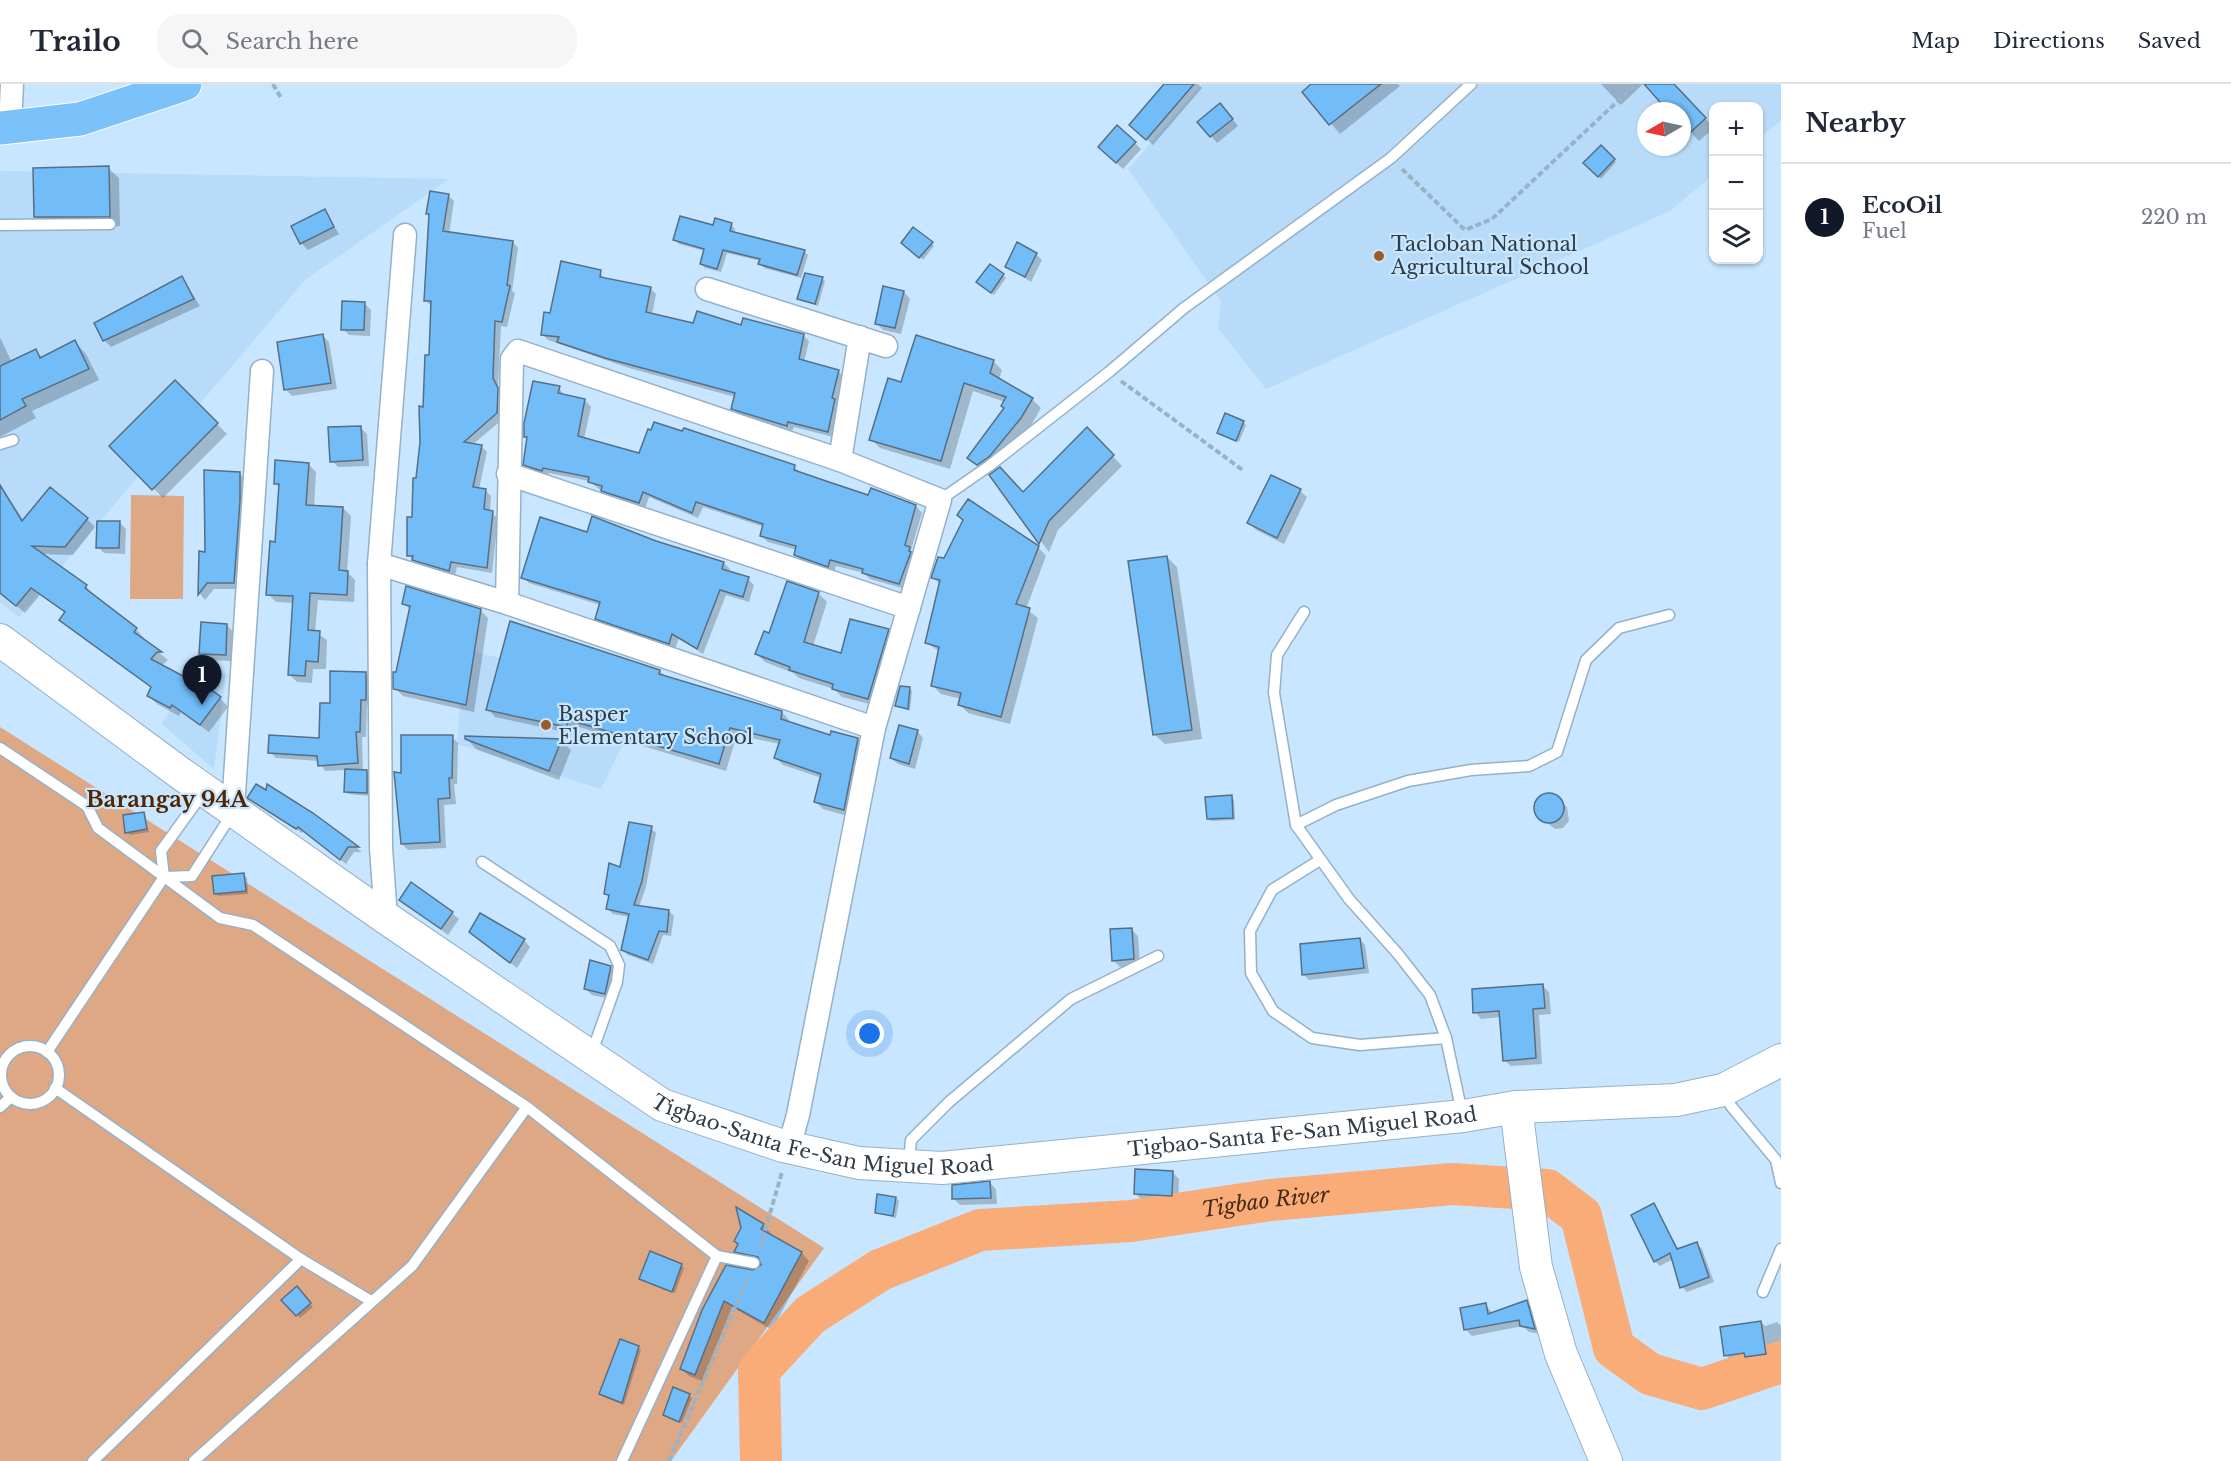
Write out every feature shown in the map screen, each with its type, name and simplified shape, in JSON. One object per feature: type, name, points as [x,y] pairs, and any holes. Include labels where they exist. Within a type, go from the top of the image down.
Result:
[{"type":"highway","points":[[5,127],[80,119],[185,84]]},
{"type":"main road","name":"Tigbao-Santa Fe-San Miguel Road","points":[[0,640],[205,790],[387,918],[590,1058],[663,1105],[789,1147],[860,1163],[942,1168],[1462,1116],[1519,1122],[1676,1100],[1723,1090],[1781,1060]]},
{"type":"main road","points":[[1519,1122],[1536,1267],[1561,1354],[1606,1461]]},
{"type":"street","points":[[5,127],[12,84]]},
{"type":"street","points":[[387,918],[381,848],[379,564],[405,235]]},
{"type":"street","points":[[707,289],[886,345]]},
{"type":"street","points":[[840,460],[860,338]]},
{"type":"street","points":[[507,603],[512,359],[518,351],[840,460],[940,500],[874,728],[801,1103],[789,1147]]},
{"type":"street","points":[[234,809],[262,371]]},
{"type":"street","points":[[508,474],[909,608]]},
{"type":"street","points":[[379,564],[507,603],[874,728]]},
{"type":"lane","points":[[940,500],[1109,372],[1184,308],[1391,158],[1471,84]]},
{"type":"lane","points":[[0,225],[110,224]]},
{"type":"lane","points":[[0,444],[13,440]]},
{"type":"lane","points":[[1304,612],[1278,655],[1274,693],[1296,825],[1349,899],[1398,954],[1430,995],[1446,1038],[1462,1116]]},
{"type":"lane","points":[[1296,825],[1336,805],[1408,781],[1471,770],[1529,766],[1557,752],[1586,660],[1619,628],[1669,615]]},
{"type":"lane","points":[[0,748],[87,806],[98,828],[220,918],[252,925],[527,1107],[717,1256],[754,1263]]},
{"type":"lane","points":[[47,1052],[164,877],[161,851],[205,790]]},
{"type":"lane","points":[[164,877],[192,876],[234,809]]},
{"type":"lane","points":[[1320,860],[1272,890],[1250,931],[1251,973],[1273,1011],[1312,1038],[1360,1045],[1446,1038]]},
{"type":"lane","points":[[482,862],[609,946],[619,965],[617,982],[590,1058]]},
{"type":"lane","points":[[909,1166],[911,1140],[949,1102],[1071,999],[1158,956]]},
{"type":"lane","points":[[29,1046],[47,1052],[58,1068],[55,1088],[48,1097],[30,1104],[11,1097],[2,1083],[3,1056],[29,1046]]},
{"type":"lane","points":[[55,1088],[301,1259],[371,1301]]},
{"type":"lane","points":[[1723,1090],[1731,1106],[1776,1160],[1781,1183]]},
{"type":"lane","points":[[0,1107],[11,1097]]},
{"type":"lane","points":[[194,1461],[412,1266],[527,1107]]},
{"type":"lane","points":[[1763,1292],[1781,1249]]},
{"type":"lane","points":[[622,1461],[717,1256]]},
{"type":"lane","points":[[93,1461],[301,1259]]},
{"type":"path","points":[[273,84],[281,98]]},
{"type":"path","points":[[1391,158],[1465,230],[1491,219],[1636,84]]},
{"type":"path","points":[[1109,372],[1244,471]]},
{"type":"path","points":[[669,1461],[766,1234],[789,1147]]},
{"type":"shaded area","name":"Tacloban National Agricultural School","points":[[1202,84],[1781,84],[1781,120],[1763,135],[1763,102],[1709,102],[1709,178],[1670,211],[1266,389],[1218,328],[1221,301],[1128,169]]},
{"type":"shaded area","points":[[0,171],[449,179],[305,280],[19,617],[0,602]]},
{"type":"shaded area","points":[[131,495],[184,496],[183,599],[130,599]]},
{"type":"shaded area","name":"Basper Elementary School","points":[[464,649],[504,659],[642,706],[601,789],[457,744]]},
{"type":"shaded area","points":[[195,667],[226,674],[214,769],[162,724]]},
{"type":"shaded area","points":[[0,727],[824,1248],[671,1461],[0,1461]]},
{"type":"building","points":[[1164,84],[1194,84],[1146,140],[1129,125]]},
{"type":"building","points":[[1311,84],[1381,84],[1329,125],[1302,92]]},
{"type":"building","points":[[1644,84],[1674,84],[1691,102],[1660,102]]},
{"type":"building","points":[[1691,102],[1706,118],[1691,132]]},
{"type":"building","points":[[1220,103],[1233,119],[1210,137],[1197,122]]},
{"type":"building","points":[[1117,125],[1136,142],[1116,163],[1098,147]]},
{"type":"building","points":[[1601,145],[1615,159],[1598,177],[1583,163]]},
{"type":"building","points":[[109,166],[110,217],[34,217],[33,168]]},
{"type":"building","points":[[430,191],[449,194],[443,231],[513,241],[507,285],[510,286],[502,322],[495,321],[493,378],[498,388],[497,413],[464,442],[482,445],[473,487],[486,489],[484,509],[493,511],[487,568],[451,562],[449,571],[412,560],[413,556],[407,556],[407,517],[412,517],[413,478],[416,478],[420,442],[419,406],[423,407],[425,355],[429,355],[431,301],[424,301],[429,214],[426,214]]},
{"type":"building","points":[[325,209],[334,227],[300,244],[291,226]]},
{"type":"building","points":[[680,216],[713,225],[715,218],[732,223],[730,231],[805,250],[797,275],[758,264],[760,259],[723,250],[717,269],[700,264],[704,249],[673,240]]},
{"type":"building","points":[[913,227],[933,242],[919,258],[901,243]]},
{"type":"building","points":[[1017,242],[1037,253],[1025,277],[1005,267]]},
{"type":"building","points":[[561,261],[601,270],[600,277],[651,287],[646,312],[693,323],[697,311],[741,325],[743,318],[804,334],[799,359],[839,370],[832,398],[835,399],[828,432],[788,422],[787,426],[731,409],[735,393],[605,358],[557,342],[559,337],[541,335],[544,312],[550,313]]},
{"type":"building","points":[[990,264],[1004,274],[991,293],[976,282]]},
{"type":"building","points":[[805,273],[823,277],[815,304],[797,299]]},
{"type":"building","points":[[182,276],[194,299],[103,341],[94,323]]},
{"type":"building","points":[[883,286],[904,291],[895,328],[875,324]]},
{"type":"building","points":[[342,301],[365,302],[364,330],[341,330]]},
{"type":"building","points":[[323,334],[331,383],[284,390],[277,342]]},
{"type":"building","points":[[916,335],[994,360],[990,373],[1033,398],[1021,418],[990,456],[977,465],[967,458],[1004,408],[1001,406],[1006,397],[964,383],[941,461],[869,440],[888,378],[901,382]]},
{"type":"building","points":[[75,340],[89,369],[22,399],[26,406],[0,420],[0,366],[36,349],[40,358]]},
{"type":"building","points":[[175,380],[218,423],[152,490],[109,446]]},
{"type":"building","points":[[533,381],[560,386],[558,393],[585,399],[578,436],[639,453],[648,429],[651,430],[654,422],[682,431],[684,428],[795,465],[794,470],[868,495],[871,488],[916,505],[905,545],[910,547],[911,552],[899,584],[862,573],[863,569],[830,560],[828,567],[794,555],[796,546],[760,536],[763,524],[696,502],[692,513],[643,492],[639,503],[601,491],[602,486],[588,482],[589,477],[543,468],[542,471],[523,465],[527,437],[524,437],[524,423]]},
{"type":"building","points":[[1225,413],[1244,421],[1236,441],[1217,433]]},
{"type":"building","points":[[361,426],[363,460],[330,462],[328,427]]},
{"type":"building","points":[[1087,427],[1114,455],[1049,521],[1039,544],[989,475],[1000,467],[1023,492]]},
{"type":"building","points":[[275,460],[309,463],[306,505],[343,507],[339,570],[348,571],[347,595],[310,593],[308,630],[320,631],[318,662],[306,661],[305,676],[288,675],[293,596],[266,595],[270,541],[275,542],[279,484],[274,484]]},
{"type":"building","points":[[204,470],[240,472],[240,501],[234,583],[207,583],[198,595],[199,551],[205,552]]},
{"type":"building","points":[[1271,475],[1301,489],[1277,538],[1247,523]]},
{"type":"building","points":[[0,485],[22,521],[50,487],[88,518],[65,547],[32,546],[87,585],[85,588],[137,628],[134,632],[162,652],[157,652],[151,659],[198,684],[198,680],[221,697],[200,725],[172,705],[170,708],[147,696],[151,687],[59,620],[65,612],[31,588],[16,606],[0,593]]},
{"type":"building","points":[[968,499],[1039,546],[1016,604],[1030,608],[1001,717],[958,705],[961,693],[931,686],[939,647],[925,643],[940,580],[931,578],[938,557],[944,558],[963,520],[957,515]]},
{"type":"building","points":[[592,516],[656,541],[724,562],[722,569],[749,577],[743,597],[720,590],[697,649],[672,634],[669,644],[595,619],[600,602],[521,578],[540,517],[587,532]]},
{"type":"building","points":[[97,521],[120,521],[119,548],[96,548]]},
{"type":"building","points":[[1167,556],[1192,730],[1153,735],[1128,561]]},
{"type":"building","points":[[787,581],[819,592],[804,642],[841,653],[850,619],[889,629],[868,699],[832,689],[833,684],[789,670],[790,667],[755,654],[764,631],[769,633]]},
{"type":"building","points":[[406,586],[481,609],[466,705],[393,689],[393,672],[396,672],[410,606],[402,604]]},
{"type":"building","points":[[510,621],[660,670],[659,674],[782,711],[781,719],[830,735],[831,731],[858,738],[844,810],[814,802],[821,774],[774,758],[780,740],[730,728],[719,764],[569,720],[566,727],[486,710]]},
{"type":"building","points":[[201,622],[227,624],[226,655],[199,654]]},
{"type":"building","points":[[330,671],[366,672],[366,700],[361,700],[360,732],[356,732],[358,763],[318,766],[317,756],[268,753],[269,735],[319,738],[320,703],[330,703]]},
{"type":"building","points":[[900,686],[910,687],[908,709],[895,706]]},
{"type":"building","points":[[899,725],[918,730],[909,764],[890,758]]},
{"type":"building","points":[[401,735],[453,735],[452,778],[449,778],[450,798],[438,799],[440,842],[401,844],[394,772],[401,773]]},
{"type":"building","points":[[465,736],[562,739],[549,771],[465,739]]},
{"type":"building","points":[[345,769],[367,770],[367,793],[344,792]]},
{"type":"building","points":[[256,784],[266,790],[267,784],[313,813],[359,847],[348,847],[340,860],[298,827],[296,829],[247,798]]},
{"type":"building","points":[[1549,793],[1560,797],[1564,808],[1560,819],[1549,823],[1538,819],[1534,808],[1538,797]]},
{"type":"building","points":[[1232,795],[1233,818],[1207,819],[1205,797]]},
{"type":"building","points":[[144,812],[147,829],[125,833],[123,815]]},
{"type":"building","points":[[629,822],[652,826],[642,881],[634,905],[669,910],[667,932],[659,931],[648,960],[621,950],[629,914],[606,909],[609,895],[604,894],[609,863],[620,867]]},
{"type":"building","points":[[244,873],[246,891],[214,894],[212,876]]},
{"type":"building","points":[[411,882],[453,912],[441,929],[399,900]]},
{"type":"building","points":[[480,913],[525,939],[510,963],[469,932]]},
{"type":"building","points":[[1132,928],[1134,959],[1112,961],[1110,929]]},
{"type":"building","points":[[1360,938],[1364,968],[1302,975],[1300,944]]},
{"type":"building","points":[[590,960],[611,966],[605,994],[584,989]]},
{"type":"building","points":[[1543,984],[1545,1008],[1533,1009],[1536,1058],[1503,1061],[1499,1011],[1473,1013],[1472,989]]},
{"type":"building","points":[[1135,1169],[1173,1171],[1172,1196],[1134,1194]]},
{"type":"building","points":[[990,1181],[991,1198],[952,1199],[952,1185]]},
{"type":"building","points":[[877,1194],[896,1197],[893,1216],[875,1213]]},
{"type":"building","points":[[1654,1203],[1677,1249],[1697,1242],[1709,1277],[1680,1288],[1670,1253],[1654,1262],[1631,1215]]},
{"type":"building","points":[[736,1207],[764,1224],[761,1229],[802,1252],[764,1323],[724,1301],[695,1375],[680,1369],[702,1310],[726,1265],[753,1270],[761,1265],[758,1257],[734,1252],[738,1244],[734,1241],[741,1228]]},
{"type":"building","points":[[650,1251],[682,1264],[672,1292],[639,1279]]},
{"type":"building","points":[[297,1286],[311,1303],[296,1316],[281,1300]]},
{"type":"building","points":[[1527,1300],[1535,1329],[1520,1326],[1519,1320],[1464,1330],[1460,1308],[1486,1303],[1488,1314]]},
{"type":"building","points":[[1761,1321],[1766,1354],[1745,1357],[1744,1353],[1724,1356],[1720,1327]]},
{"type":"building","points":[[620,1339],[639,1346],[622,1403],[599,1394]]},
{"type":"building","points":[[673,1387],[690,1394],[679,1422],[663,1415]]},
{"type":"waterway","name":"Tigbao River","points":[[761,1461],[759,1370],[810,1315],[880,1270],[980,1230],[1131,1221],[1270,1200],[1452,1184],[1547,1190],[1581,1216],[1614,1348],[1650,1374],[1702,1389],[1781,1362]]},
{"type":"place","name":"Tacloban National Agricultural School","points":[[1379,256]]},
{"type":"place","name":"EcoOil","points":[[202,705]]},
{"type":"place","name":"Basper Elementary School","points":[[546,725]]},
{"type":"district","name":"Barangay 94A","points":[[167,799]]}]
